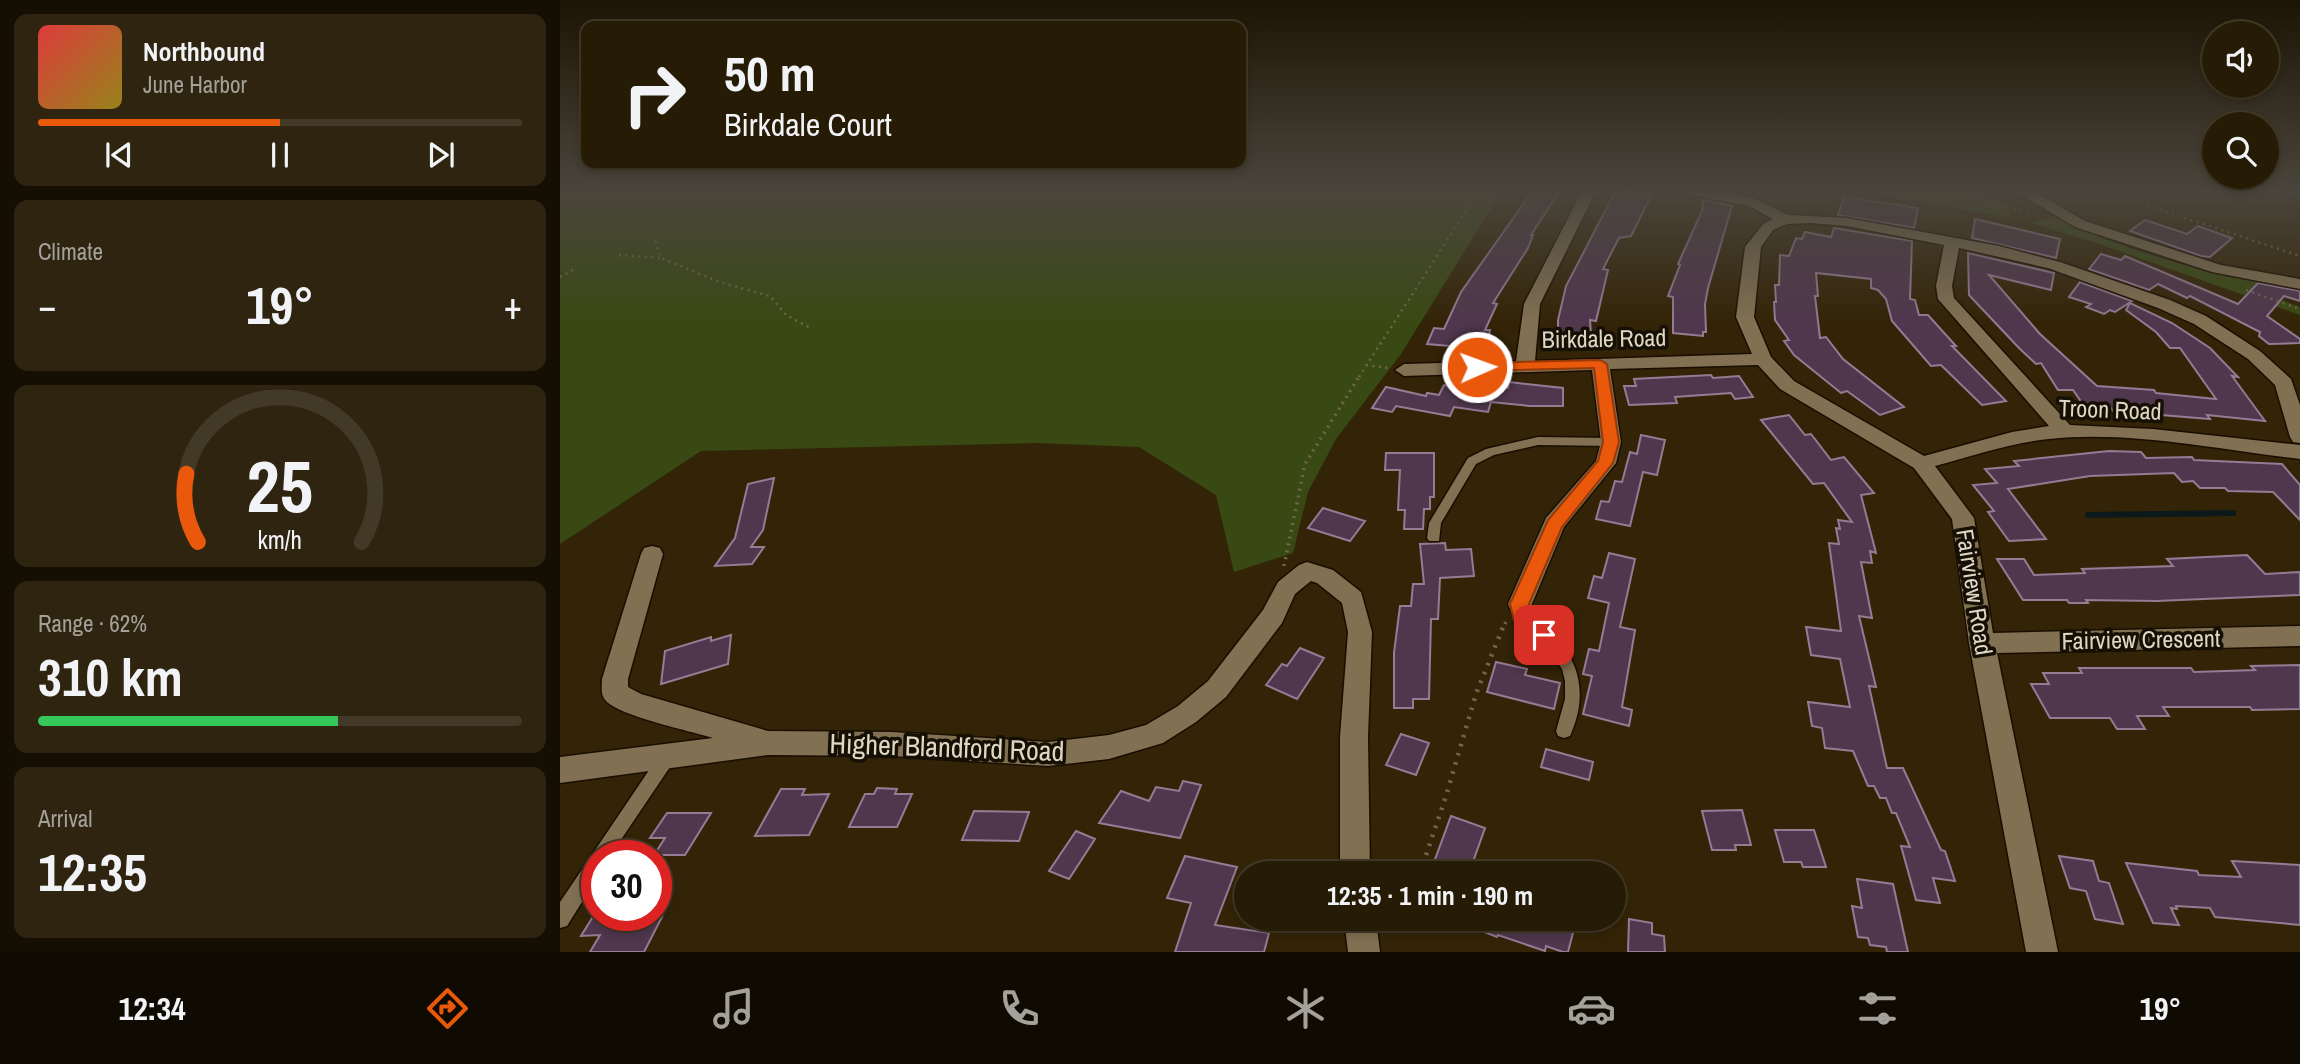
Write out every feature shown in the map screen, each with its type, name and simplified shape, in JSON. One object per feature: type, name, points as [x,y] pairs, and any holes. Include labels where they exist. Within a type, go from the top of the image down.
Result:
[{"type":"street","points":[[1525,365],[1532,304],[1568,233]]},
{"type":"street","name":"Fairview Road","points":[[1764,233],[1754,247],[1745,317],[1763,359],[1787,385],[1922,464],[1963,518],[1982,643],[2042,952]]},
{"type":"street","points":[[1907,233],[2054,265],[2164,304],[2200,320],[2292,384],[2300,437]]},
{"type":"street","points":[[2109,233],[2218,269],[2300,284]]},
{"type":"street","points":[[1952,242],[1944,286],[1946,299],[2065,431]]},
{"type":"street","name":"Birkdale Road","points":[[1404,370],[1763,359]]},
{"type":"street","points":[[1520,604],[1554,524],[1606,463],[1611,442],[1600,364]]},
{"type":"street","name":"Troon Road","points":[[1922,464],[2028,436],[2065,431],[2125,434],[2300,452]]},
{"type":"street","points":[[652,554],[615,679],[615,693],[634,703],[768,743]]},
{"type":"street","name":"Higher Blandford Road","points":[[560,770],[768,743],[892,744],[1048,754],[1109,747],[1153,735],[1187,714],[1217,689],[1273,616],[1286,588],[1307,571],[1325,576],[1353,599],[1360,632],[1354,737],[1355,861]]},
{"type":"street","name":"Fairview Crescent","points":[[1982,643],[2300,636]]},
{"type":"street","points":[[1361,931],[1364,952]]},
{"type":"lane","points":[[1434,538],[1435,523],[1472,461],[1490,452],[1538,441],[1611,442]]},
{"type":"lane","points":[[1520,604],[1521,615],[1563,655],[1571,676],[1573,694],[1564,731]]},
{"type":"lane","points":[[611,840],[668,756]]},
{"type":"lane","points":[[560,919],[581,887]]},
{"type":"path","points":[[1281,577],[1305,464],[1402,305],[1451,233]]},
{"type":"path","points":[[2231,233],[2300,256]]},
{"type":"path","points":[[655,241],[661,258]]},
{"type":"path","points":[[619,254],[661,258],[684,265],[722,283],[770,296],[786,315],[809,327]]},
{"type":"path","points":[[560,277],[575,269]]},
{"type":"path","points":[[1424,861],[1454,772],[1460,737],[1478,688],[1504,625],[1520,604]]},
{"type":"green space","points":[[560,233],[1476,233],[1401,354],[1336,439],[1308,492],[1293,553],[1234,572],[1216,495],[1139,447],[1036,443],[701,451],[560,544]]},
{"type":"green space","points":[[2066,233],[2092,233],[2185,265],[2265,282],[2257,291],[2300,307],[2300,315]]},
{"type":"building","points":[[1503,233],[1532,233],[1528,248],[1493,303],[1497,304],[1485,330],[1490,330],[1487,346],[1474,345],[1474,348],[1427,344],[1434,328],[1444,329],[1461,292]]},
{"type":"building","points":[[1593,233],[1632,233],[1619,238],[1603,269],[1608,270],[1596,321],[1590,320],[1591,335],[1558,334],[1558,320],[1566,286]]},
{"type":"building","points":[[1692,233],[1724,233],[1708,288],[1705,304],[1706,332],[1703,332],[1703,336],[1673,333],[1673,297],[1668,296],[1680,265],[1678,264]]},
{"type":"building","points":[[1804,233],[1831,237],[1832,233],[1867,233],[1912,241],[1910,299],[1915,300],[1919,315],[1928,315],[1956,346],[1952,346],[2006,401],[1982,405],[1941,365],[1931,366],[1892,321],[1886,299],[1878,290],[1871,288],[1871,279],[1816,273],[1818,296],[1815,296],[1820,338],[1826,337],[1843,359],[1904,407],[1880,415],[1847,391],[1841,393],[1794,355],[1784,341],[1789,340],[1775,320],[1775,285],[1779,285],[1780,255],[1789,256],[1796,238],[1802,239]]},
{"type":"building","points":[[1973,233],[2036,233],[2060,239],[2056,258],[1972,238]]},
{"type":"building","points":[[2137,233],[2219,233],[2232,238],[2210,257]]},
{"type":"building","points":[[1968,253],[2054,273],[2051,290],[1989,275],[2040,334],[2097,386],[2154,390],[2156,393],[2216,399],[2180,348],[2170,348],[2156,332],[2126,310],[2130,303],[2172,323],[2210,348],[2238,377],[2232,376],[2265,421],[2207,415],[2210,419],[2113,411],[2109,405],[2082,403],[2073,390],[2058,390],[2041,363],[2036,364],[2019,348],[1969,295]]},
{"type":"building","points":[[2101,254],[2121,260],[2125,256],[2238,304],[2258,283],[2300,291],[2300,301],[2284,296],[2267,316],[2300,339],[2300,343],[2269,344],[2259,336],[2260,332],[2190,296],[2187,298],[2158,284],[2149,290],[2089,269]]},
{"type":"building","points":[[2080,282],[2132,301],[2115,312],[2110,310],[2104,314],[2086,307],[2091,304],[2069,297]]},
{"type":"building","points":[[1711,375],[1713,378],[1739,376],[1753,397],[1735,399],[1731,393],[1675,397],[1677,403],[1629,405],[1624,386],[1636,386],[1634,379]]},
{"type":"building","points":[[1509,382],[1563,388],[1563,406],[1491,402],[1488,412],[1454,407],[1450,416],[1396,406],[1392,412],[1372,408],[1386,387],[1426,396],[1427,393],[1439,395],[1444,385],[1467,389],[1469,383],[1508,388]]},
{"type":"building","points":[[1789,415],[1805,435],[1811,434],[1831,460],[1844,457],[1874,493],[1861,495],[1876,553],[1870,551],[1872,563],[1861,562],[1872,618],[1859,616],[1876,687],[1869,686],[1887,768],[1903,768],[1941,850],[1945,851],[1955,881],[1933,878],[1940,903],[1916,900],[1901,846],[1910,847],[1896,813],[1892,813],[1886,798],[1880,798],[1874,786],[1868,786],[1853,751],[1825,748],[1822,728],[1812,726],[1808,702],[1850,707],[1840,659],[1811,655],[1806,627],[1841,631],[1829,543],[1839,544],[1836,528],[1840,529],[1838,520],[1852,522],[1824,483],[1813,484],[1761,420]]},
{"type":"building","points":[[1641,435],[1665,440],[1657,475],[1643,472],[1630,526],[1596,519],[1601,501],[1609,502],[1615,481],[1622,482],[1630,452],[1637,454]]},
{"type":"building","points":[[2109,451],[2141,452],[2146,458],[2192,457],[2194,460],[2282,464],[2300,485],[2300,520],[2273,492],[2200,488],[2193,481],[2182,482],[2174,473],[2090,476],[2008,489],[2046,539],[2009,541],[1988,512],[1994,511],[1973,485],[1997,483],[1985,469],[2019,466],[2014,461]]},
{"type":"building","points":[[1386,453],[1434,453],[1434,497],[1430,497],[1430,509],[1424,509],[1423,529],[1404,529],[1405,510],[1398,510],[1400,470],[1385,470]]},
{"type":"building","points":[[774,478],[763,530],[751,547],[764,547],[752,564],[715,566],[735,538],[748,484]]},
{"type":"building","points":[[1323,508],[1365,521],[1350,541],[1308,528]]},
{"type":"building","points":[[1445,543],[1446,550],[1471,549],[1474,576],[1440,578],[1438,619],[1431,619],[1429,699],[1413,699],[1413,708],[1394,708],[1394,653],[1400,606],[1411,606],[1413,584],[1424,584],[1420,544]]},
{"type":"building","points":[[1609,553],[1635,559],[1620,627],[1635,630],[1622,707],[1632,710],[1629,726],[1583,714],[1592,676],[1583,674],[1589,649],[1599,651],[1609,603],[1588,598],[1594,576],[1602,578]]},
{"type":"building","points":[[2247,555],[2265,574],[2300,572],[2300,595],[2156,601],[2086,600],[2088,603],[2023,600],[1997,559],[2024,559],[2034,575],[2085,573],[2082,569],[2173,566],[2167,559]]},
{"type":"building","points":[[731,635],[728,664],[661,684],[665,651],[711,637],[711,641]]},
{"type":"building","points":[[1300,648],[1324,658],[1297,699],[1266,685],[1282,664],[1287,666]]},
{"type":"building","points":[[1496,662],[1527,669],[1525,675],[1560,683],[1554,709],[1487,692]]},
{"type":"building","points":[[2300,665],[2300,709],[2163,707],[2169,716],[2137,716],[2145,729],[2117,729],[2110,718],[2050,718],[2031,684],[2049,684],[2043,673],[2082,673],[2079,668],[2191,668],[2194,672],[2255,670],[2251,666]]},
{"type":"building","points":[[1401,734],[1429,743],[1416,775],[1386,765]]},
{"type":"building","points":[[1546,749],[1593,762],[1589,780],[1541,767]]},
{"type":"building","points":[[1183,781],[1201,785],[1180,838],[1099,823],[1121,791],[1149,801],[1156,787],[1179,791]]},
{"type":"building","points":[[877,788],[897,789],[895,794],[912,794],[897,827],[849,827],[865,794],[874,794]]},
{"type":"building","points":[[781,789],[805,789],[802,795],[829,794],[809,835],[755,836]]},
{"type":"building","points":[[1742,810],[1751,845],[1735,845],[1736,850],[1712,850],[1702,811]]},
{"type":"building","points":[[974,811],[1029,812],[1019,841],[962,840]]},
{"type":"building","points":[[667,813],[711,813],[685,855],[672,855],[672,840],[650,838]]},
{"type":"building","points":[[1451,816],[1485,828],[1473,861],[1434,861]]},
{"type":"building","points":[[1775,830],[1814,830],[1826,867],[1803,867],[1801,862],[1784,862]]},
{"type":"building","points":[[1076,831],[1095,839],[1069,879],[1049,871]]},
{"type":"building","points":[[1185,856],[1234,866],[1234,875],[1215,925],[1234,928],[1234,931],[1269,933],[1264,952],[1175,952],[1191,903],[1167,898]]},
{"type":"building","points":[[2059,856],[2093,861],[2099,881],[2109,883],[2123,924],[2095,919],[2086,891],[2070,888]]},
{"type":"building","points":[[2232,861],[2300,865],[2300,925],[2215,917],[2210,908],[2176,906],[2177,909],[2171,908],[2179,925],[2153,923],[2126,863],[2197,871],[2199,875],[2241,877]]},
{"type":"building","points":[[1857,879],[1893,884],[1908,952],[1887,952],[1886,947],[1870,945],[1868,938],[1858,937],[1852,906],[1862,908]]},
{"type":"building","points":[[1629,919],[1652,923],[1652,934],[1664,936],[1665,952],[1628,952]]},
{"type":"building","points":[[584,931],[655,931],[644,952],[590,952],[600,935],[581,936]]},
{"type":"building","points":[[1482,931],[1573,931],[1568,952],[1546,946],[1545,951],[1498,935],[1497,937]]},
{"type":"waterway","points":[[2088,515],[2233,513]]},
{"type":"route","points":[[1477,367],[1600,364],[1611,442],[1606,463],[1554,524],[1520,604],[1521,615],[1544,635]]}]
